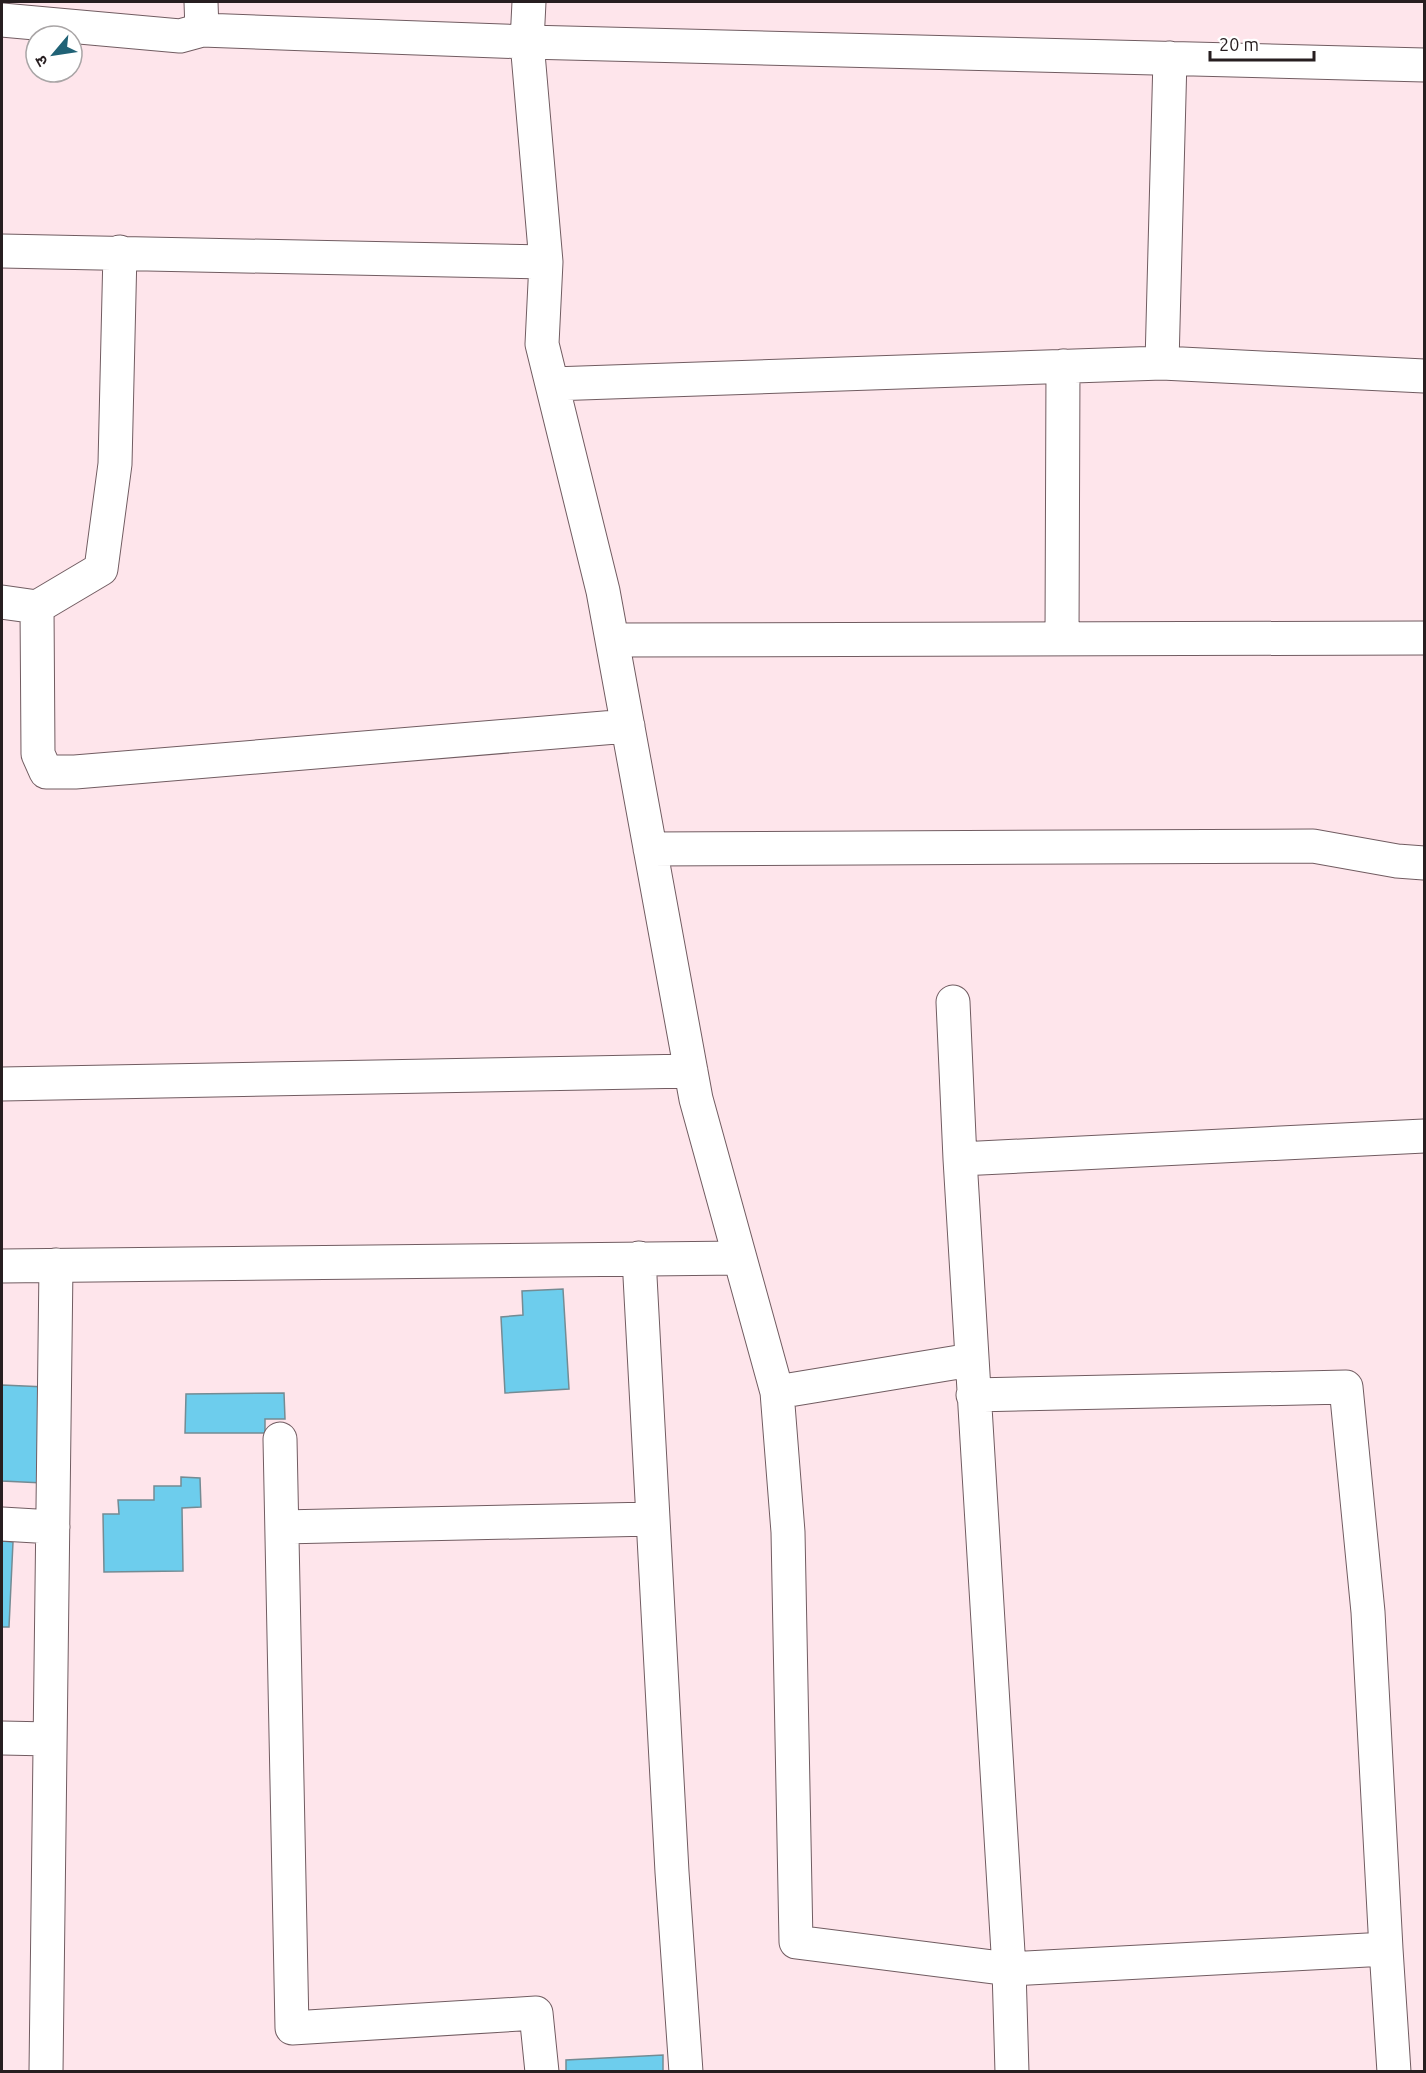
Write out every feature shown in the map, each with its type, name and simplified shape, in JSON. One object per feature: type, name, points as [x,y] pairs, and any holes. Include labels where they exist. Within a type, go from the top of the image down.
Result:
[{"type":"street","points":[[529,2],[527,42],[546,262],[542,344],[603,591],[696,1099],[777,1392],[788,1532],[796,1942],[1009,1969],[1386,1950]]},
{"type":"street","points":[[2,20],[180,36],[201,16],[527,42],[1425,65]]},
{"type":"street","points":[[1162,363],[1170,58]]},
{"type":"street","points":[[2,251],[546,262]]},
{"type":"street","points":[[2,602],[37,608],[101,569],[115,464],[120,252]]},
{"type":"street","points":[[552,384],[1162,363],[1425,376]]},
{"type":"street","points":[[1062,639],[1063,366]]},
{"type":"street","points":[[37,608],[38,754],[46,772],[75,772],[628,726]]},
{"type":"street","points":[[612,640],[1425,638]]},
{"type":"street","points":[[650,849],[1313,846],[1397,861],[1425,863]]},
{"type":"street","points":[[953,1002],[973,1395],[1009,1969],[1012,2072]]},
{"type":"street","points":[[2,1084],[691,1071]]},
{"type":"street","points":[[960,1160],[1425,1136]]},
{"type":"street","points":[[639,1258],[671,1860],[686,2072]]},
{"type":"street","points":[[2,1266],[740,1258]]},
{"type":"street","points":[[46,2072],[56,1265]]},
{"type":"street","points":[[777,1392],[971,1360]]},
{"type":"street","points":[[973,1395],[1346,1387],[1368,1612],[1394,2072]]},
{"type":"street","points":[[280,1439],[292,2028],[536,2013],[542,2072]]},
{"type":"street","points":[[282,1527],[652,1519]]},
{"type":"street","points":[[2,1524],[53,1527]]},
{"type":"street","points":[[2,1738],[50,1739]]},
{"type":"building","points":[[563,1289],[569,1389],[505,1393],[501,1317],[523,1315],[522,1291]]},
{"type":"building","points":[[2,1385],[46,1387],[43,1483],[2,1481]]},
{"type":"building","points":[[284,1393],[285,1419],[265,1419],[265,1433],[185,1433],[186,1394]]},
{"type":"building","points":[[181,1477],[200,1478],[201,1507],[182,1508],[183,1571],[104,1572],[103,1514],[119,1514],[118,1500],[154,1500],[154,1486],[181,1486]]},
{"type":"building","points":[[2,1541],[13,1542],[9,1627],[2,1627]]},
{"type":"building","points":[[663,2055],[663,2072],[566,2072],[566,2060]]}]
